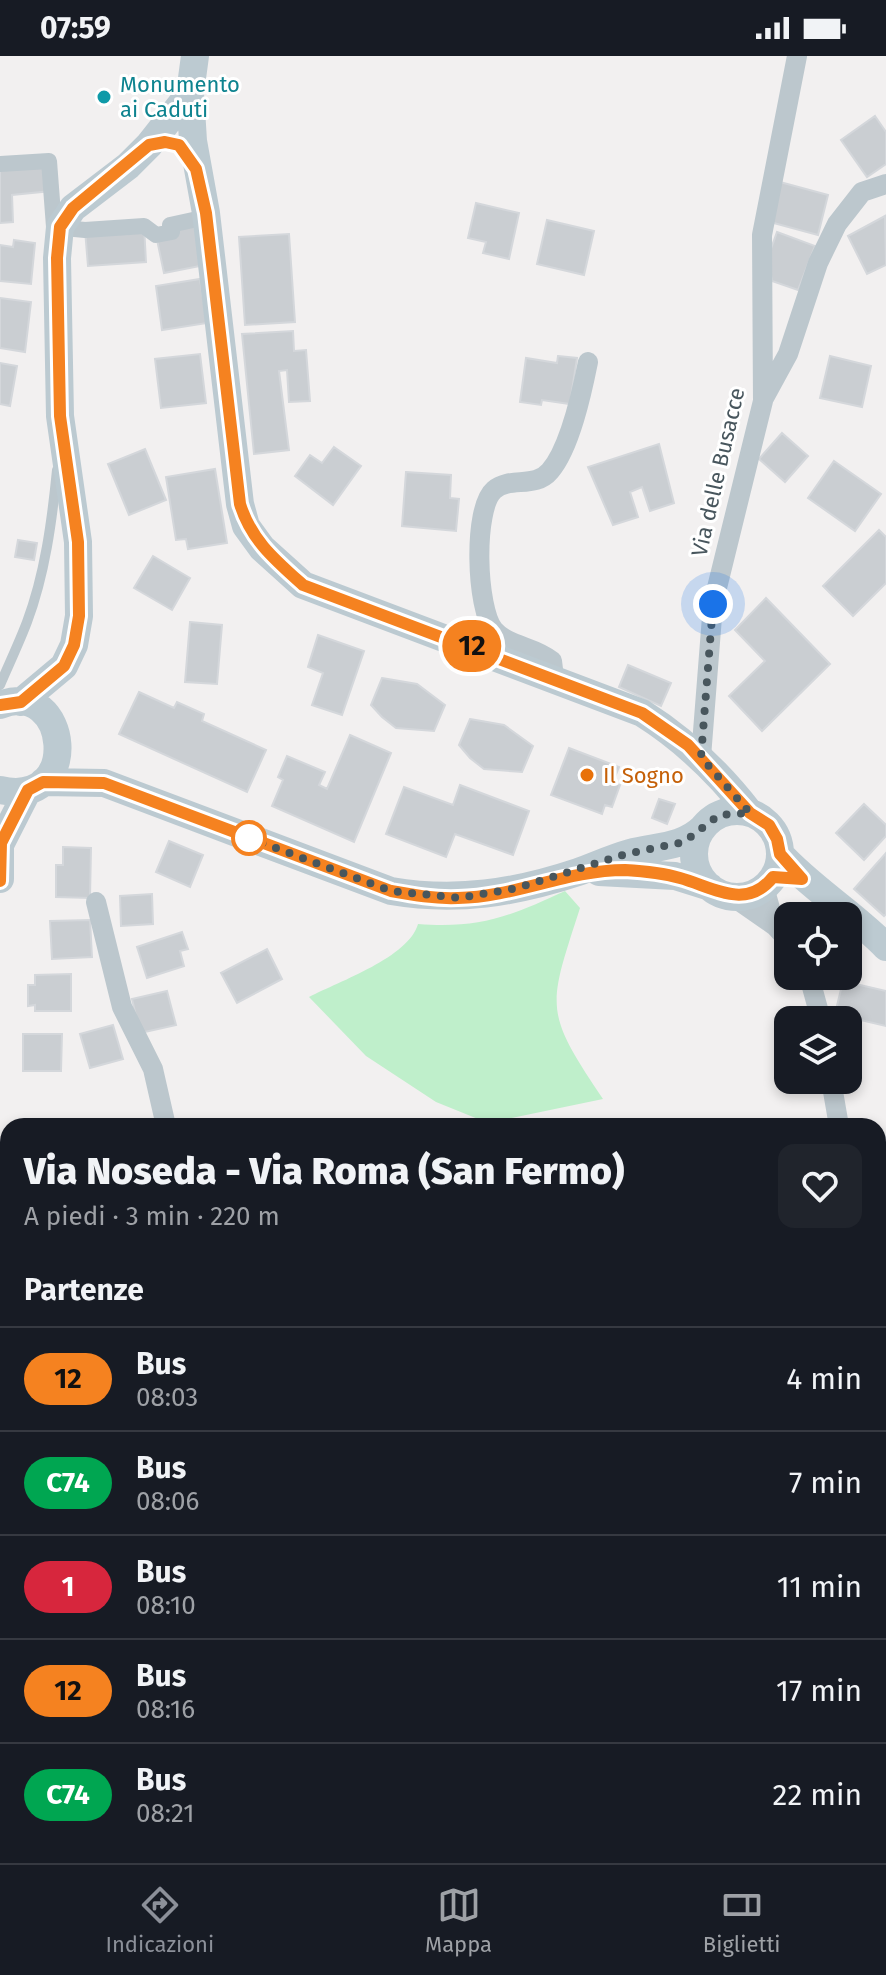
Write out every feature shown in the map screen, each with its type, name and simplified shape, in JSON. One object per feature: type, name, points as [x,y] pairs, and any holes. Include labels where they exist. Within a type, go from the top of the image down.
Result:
[{"type":"main road","points":[[195,56],[185,100],[206,213],[233,463],[246,526],[262,548],[303,585],[642,713],[674,733],[701,757],[750,813],[774,832],[772,873],[746,895],[721,891],[675,876],[627,870],[575,873]]},
{"type":"main road","points":[[7,697],[64,666],[74,645],[79,616],[78,542],[60,416],[57,258],[60,227],[73,208],[149,145],[185,100]]},
{"type":"main road","points":[[149,145],[165,142],[179,145],[196,169]]},
{"type":"main road","points":[[7,697],[46,715],[58,740],[104,783],[391,891],[460,898],[575,873],[626,854],[684,842],[729,811],[750,813]]},
{"type":"main road","points":[[0,879],[0,840],[36,786],[58,760],[58,740]]},
{"type":"main road","points":[[0,790],[104,783]]},
{"type":"main road","points":[[703,828],[694,858],[700,875],[721,891]]},
{"type":"main road","points":[[772,873],[802,879],[835,902]]},
{"type":"main road","points":[[862,921],[882,935]]},
{"type":"street","points":[[185,100],[189,56]]},
{"type":"street","name":"Via delle Busacce","points":[[701,757],[713,604],[763,401],[762,235],[797,56]]},
{"type":"street","points":[[0,164],[49,161],[54,227],[85,230],[144,226],[156,235],[172,232],[170,225],[202,218],[196,169]]},
{"type":"street","points":[[763,401],[788,354],[818,263],[837,224],[862,192],[886,184]]},
{"type":"street","points":[[554,678],[552,661],[542,653],[505,640],[488,623],[479,552],[486,498],[497,487],[529,483],[551,471],[578,411],[588,362]]},
{"type":"street","points":[[772,873],[777,902]]},
{"type":"street","points":[[721,891],[774,927]]},
{"type":"street","points":[[96,902],[122,1007],[153,1069],[164,1118]]},
{"type":"street","points":[[833,1094],[838,1118]]},
{"type":"lane","points":[[7,697],[48,545],[60,416]]},
{"type":"green space","points":[[565,891],[580,908],[557,989],[557,1008],[570,1046],[603,1099],[512,1118],[476,1118],[436,1102],[366,1056],[309,997],[388,957],[412,936],[418,924],[477,922],[528,907]]},
{"type":"building","points":[[875,116],[886,132],[886,164],[867,177],[841,140]]},
{"type":"building","points":[[49,161],[51,191],[12,195],[13,222],[0,223],[0,164]]},
{"type":"building","points":[[780,182],[828,195],[818,235],[770,222]]},
{"type":"building","points":[[476,203],[519,213],[509,259],[483,253],[486,242],[468,238]]},
{"type":"building","points":[[885,216],[886,265],[867,274],[848,236]]},
{"type":"building","points":[[196,220],[205,265],[164,273],[156,235]]},
{"type":"building","points":[[547,220],[594,231],[584,275],[537,264]]},
{"type":"building","points":[[144,226],[146,262],[88,266],[85,230]]},
{"type":"building","points":[[777,232],[815,246],[798,290],[772,281],[768,257]]},
{"type":"building","points":[[289,234],[295,322],[245,325],[239,237]]},
{"type":"building","points":[[14,240],[35,243],[31,284],[0,281],[0,245],[13,247]]},
{"type":"building","points":[[200,279],[207,323],[162,330],[156,286]]},
{"type":"building","points":[[0,298],[31,302],[25,352],[0,348]]},
{"type":"building","points":[[293,331],[294,351],[306,350],[310,401],[289,402],[287,370],[279,371],[289,450],[254,454],[242,334]]},
{"type":"building","points":[[200,354],[206,403],[161,408],[155,359]]},
{"type":"building","points":[[558,356],[577,358],[570,404],[542,400],[541,405],[520,402],[526,358],[557,363]]},
{"type":"building","points":[[830,356],[871,366],[862,407],[820,398]]},
{"type":"building","points":[[0,363],[17,366],[10,406],[0,404]]},
{"type":"building","points":[[782,433],[808,456],[785,482],[759,459]]},
{"type":"building","points":[[659,444],[674,503],[650,511],[642,487],[630,492],[638,517],[613,525],[588,467]]},
{"type":"building","points":[[334,447],[361,466],[333,505],[295,476],[310,455],[322,463]]},
{"type":"building","points":[[145,449],[166,500],[129,515],[108,464]]},
{"type":"building","points":[[834,461],[881,494],[855,531],[808,498]]},
{"type":"building","points":[[215,469],[227,543],[188,549],[186,539],[176,540],[166,477]]},
{"type":"building","points":[[406,472],[451,475],[450,498],[459,499],[456,531],[402,526]]},
{"type":"building","points":[[879,530],[886,537],[886,583],[853,616],[823,586]]},
{"type":"building","points":[[18,540],[37,543],[34,560],[15,557]]},
{"type":"building","points":[[153,556],[190,578],[172,610],[134,588]]},
{"type":"building","points":[[766,598],[830,664],[762,731],[729,696],[765,661],[735,630]]},
{"type":"building","points":[[190,622],[222,625],[217,684],[185,682]]},
{"type":"building","points":[[318,635],[364,651],[342,715],[312,705],[323,673],[308,667]]},
{"type":"building","points":[[628,665],[671,683],[661,706],[619,687]]},
{"type":"building","points":[[382,678],[417,684],[445,705],[434,731],[396,728],[382,717],[371,705]]},
{"type":"building","points":[[139,692],[174,708],[177,702],[204,714],[202,721],[266,750],[247,792],[119,734]]},
{"type":"building","points":[[470,719],[504,725],[533,746],[522,772],[484,769],[470,758],[459,745]]},
{"type":"building","points":[[350,735],[391,753],[354,842],[272,806],[283,780],[278,777],[287,756],[325,772],[319,785],[327,789]]},
{"type":"building","name":"Il Sogno","points":[[569,748],[619,767],[613,782],[620,785],[612,807],[605,805],[602,814],[551,795]]},
{"type":"building","points":[[460,785],[529,811],[513,855],[455,834],[446,857],[386,834],[404,787],[453,805]]},
{"type":"building","points":[[659,799],[675,804],[667,824],[652,818]]},
{"type":"building","points":[[864,804],[886,825],[886,836],[864,860],[836,833]]},
{"type":"building","points":[[169,841],[203,855],[190,887],[156,872]]},
{"type":"building","points":[[63,847],[91,848],[90,898],[56,897],[56,865],[63,865]]},
{"type":"building","points":[[886,853],[886,914],[884,916],[854,889]]},
{"type":"building","points":[[152,894],[153,924],[121,926],[120,896]]},
{"type":"building","points":[[90,920],[92,957],[52,959],[50,921]]},
{"type":"building","points":[[182,932],[188,949],[180,951],[184,966],[147,978],[137,947]]},
{"type":"building","points":[[267,949],[282,979],[237,1003],[221,973]]},
{"type":"building","points":[[71,974],[71,1011],[35,1011],[35,1005],[28,1006],[28,985],[35,985],[35,975]]},
{"type":"building","points":[[862,985],[886,991],[886,1026],[862,1020],[862,1006],[837,1006],[841,990],[862,990]]},
{"type":"building","points":[[167,991],[176,1025],[140,1033],[132,999]]},
{"type":"building","points":[[113,1025],[123,1059],[90,1068],[80,1034]]},
{"type":"building","points":[[23,1034],[62,1034],[61,1071],[23,1071]]},
{"type":"bus line","name":"12","points":[[0,705],[21,702],[64,666],[74,645],[79,616],[81,584],[78,542],[60,416],[57,258],[60,227],[73,208],[128,166],[149,145],[165,142],[179,145],[196,169],[206,213],[233,463],[246,526],[262,548],[303,585],[435,632],[642,713],[688,745],[750,813],[769,825],[777,839],[780,854],[802,879],[790,875],[773,877],[764,887],[739,897],[675,876],[627,870],[575,873],[460,898],[422,896],[391,891],[104,783],[43,782],[28,790],[1,843],[0,881]]},
{"type":"place","name":"Monumento ai Caduti","points":[[104,97]]},
{"type":"place","name":"Il Sogno","points":[[587,775]]},
{"type":"route","points":[[249,838],[391,891],[460,898],[517,888],[575,873],[626,854],[684,842],[719,815],[729,811],[750,813],[701,757],[713,604]]}]
